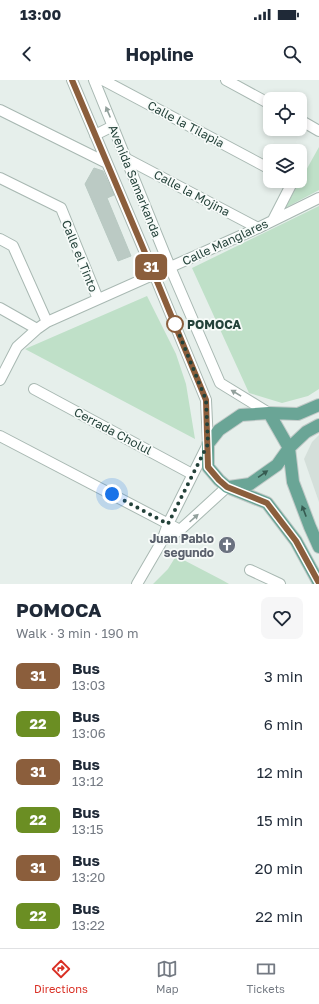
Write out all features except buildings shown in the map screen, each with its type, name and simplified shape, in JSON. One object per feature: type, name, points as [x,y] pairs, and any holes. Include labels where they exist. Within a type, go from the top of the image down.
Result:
[{"type":"main road","points":[[208,444],[219,430],[241,415],[269,413],[298,414],[319,405]]},
{"type":"main road","name":"Avenida Samarkanda","points":[[269,413],[289,448],[293,482],[319,547]]},
{"type":"main road","points":[[227,487],[250,484],[277,465],[289,448],[306,432],[319,425]]},
{"type":"main road","name":"Avenida Samarkanda","points":[[208,444],[208,467],[227,487],[267,503],[296,541],[319,583]]},
{"type":"street","name":"Avenida Samarkanda","points":[[72,80],[206,400],[208,444]]},
{"type":"street","name":"Avenida Samarkanda","points":[[94,80],[170,267],[220,383],[269,413]]},
{"type":"street","name":"Calle la Tilapia","points":[[103,80],[263,165]]},
{"type":"street","points":[[226,80],[263,100]]},
{"type":"street","points":[[0,110],[107,163]]},
{"type":"street","points":[[307,124],[319,131]]},
{"type":"street","points":[[95,135],[113,126]]},
{"type":"street","name":"Calle la Mojina","points":[[127,159],[258,228]]},
{"type":"street","name":"Calle el Tinto","points":[[0,178],[61,208],[98,299]]},
{"type":"street","points":[[273,220],[289,188]]},
{"type":"street","name":"Calle Manglares","points":[[1,376],[17,347],[47,322],[258,228],[319,198]]},
{"type":"street","points":[[0,239],[13,246],[47,322]]},
{"type":"street","points":[[0,308],[37,329]]},
{"type":"street","name":"Cerrada Cholul","points":[[34,388],[192,474]]},
{"type":"street","points":[[0,436],[180,530]]},
{"type":"street","points":[[136,584],[162,541],[168,524],[208,444]]},
{"type":"street","points":[[162,541],[180,530],[227,487]]},
{"type":"street","points":[[250,570],[280,584]]},
{"type":"shaded area","points":[[319,435],[319,502],[304,459],[312,442]]},
{"type":"green space","points":[[319,147],[319,190],[285,208],[296,188],[307,188],[307,169]]},
{"type":"green space","points":[[319,206],[319,389],[308,396],[282,403],[249,393],[192,268]]},
{"type":"green space","points":[[147,296],[176,354],[186,384],[195,439],[25,349]]},
{"type":"green space","points":[[176,556],[229,584],[153,584],[168,569]]},
{"type":"bus line","name":"31","points":[[72,80],[206,400],[208,467],[227,487],[267,503],[296,541],[319,583]]},
{"type":"place","name":"POMOCA","points":[[175,324]]},
{"type":"place","name":"Juan Pablo segundo","points":[[227,545]]},
{"type":"route","points":[[112,494],[168,524],[208,444],[206,400],[175,324]]}]
